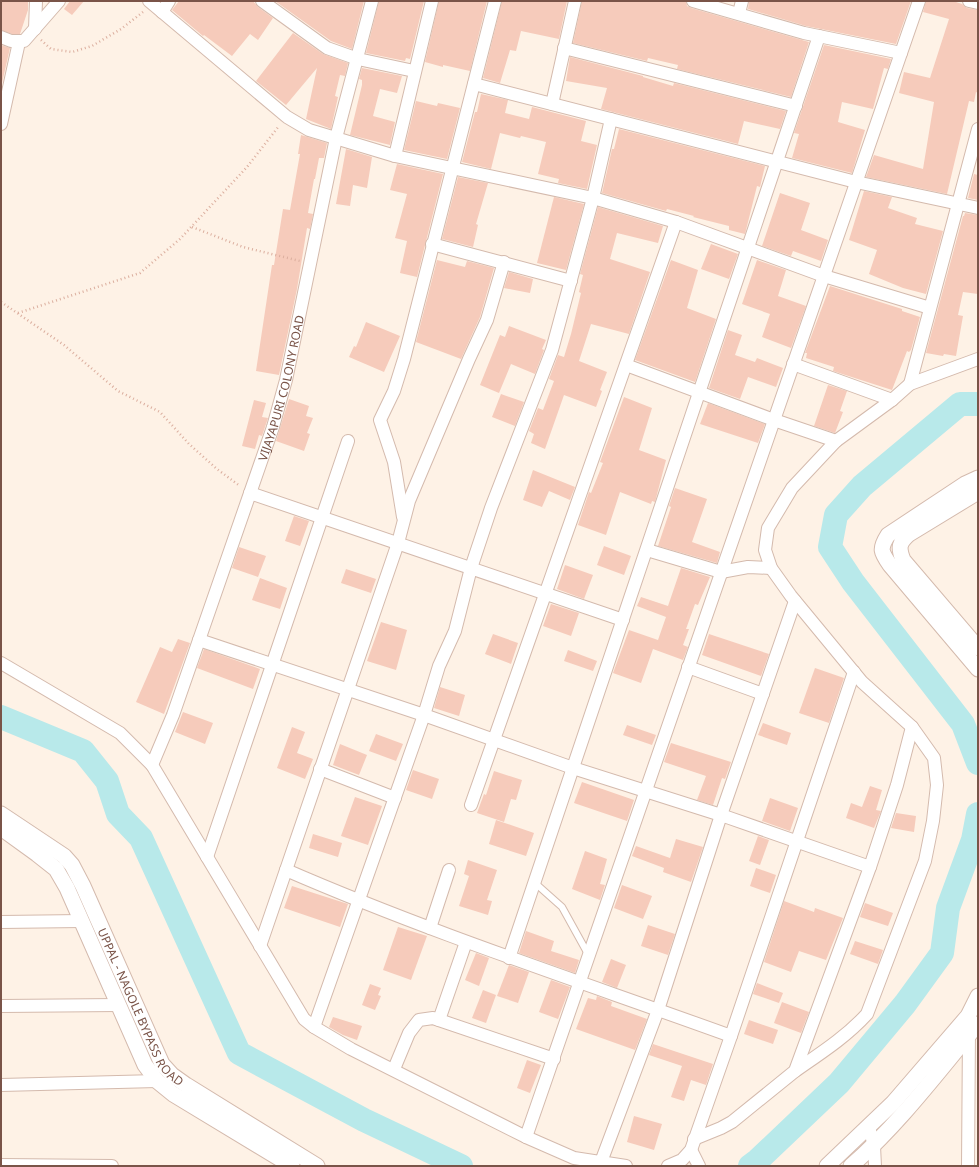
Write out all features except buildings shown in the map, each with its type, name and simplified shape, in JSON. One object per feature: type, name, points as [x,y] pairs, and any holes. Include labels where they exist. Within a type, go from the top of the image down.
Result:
[{"type":"street","points":[[35,29],[36,1]]},
{"type":"street","points":[[1,37],[19,42],[24,41],[59,1]]},
{"type":"street","points":[[154,6],[170,1]]},
{"type":"street","points":[[263,1],[327,48],[358,59],[414,71]]},
{"type":"street","name":"VIJAYAPURI COLONY ROAD","points":[[152,764],[173,715],[273,427],[286,380],[336,138],[358,59],[372,1]]},
{"type":"street","points":[[395,156],[414,71],[432,1]]},
{"type":"street","points":[[403,523],[394,462],[380,420],[394,391],[404,359],[495,1]]},
{"type":"street","points":[[552,104],[575,1]]},
{"type":"street","points":[[693,1],[819,36],[901,54]]},
{"type":"street","points":[[738,13],[742,1]]},
{"type":"street","points":[[526,1137],[919,1]]},
{"type":"street","points":[[969,1],[978,3]]},
{"type":"street","points":[[154,6],[287,117],[309,130],[395,156],[453,167],[593,198],[676,222],[824,276],[930,308]]},
{"type":"street","points":[[510,958],[819,36]]},
{"type":"street","points":[[1,124],[19,42]]},
{"type":"street","points":[[564,48],[796,106]]},
{"type":"street","points":[[474,84],[856,182],[978,208]]},
{"type":"street","points":[[314,1027],[424,715],[439,666],[455,632],[471,568],[491,508],[552,350],[593,198],[611,119]]},
{"type":"street","points":[[910,384],[978,130]]},
{"type":"street","points":[[471,806],[676,222]]},
{"type":"street","points":[[432,244],[571,280]]},
{"type":"street","points":[[260,946],[398,542],[409,501],[468,359],[487,320],[504,262]]},
{"type":"street","points":[[692,1144],[732,1122],[795,1071],[834,1045],[868,1014],[925,861],[933,821],[937,785],[934,758],[912,727],[862,682],[795,601],[771,568],[765,550],[768,528],[792,488],[836,441],[892,400],[910,384],[978,359]]},
{"type":"street","points":[[793,364],[892,400]]},
{"type":"street","points":[[626,365],[699,393],[836,441]]},
{"type":"street","points":[[207,857],[271,664],[323,518],[348,442]]},
{"type":"street","points":[[978,478],[965,484],[888,535],[882,544],[882,554],[978,669]]},
{"type":"street","points":[[978,492],[909,534],[901,541],[899,549],[903,560],[978,648]]},
{"type":"street","points":[[250,493],[398,542],[623,620]]},
{"type":"street","points":[[647,550],[721,572],[748,567],[771,568]]},
{"type":"street","points":[[601,1162],[658,1010],[721,815],[795,601]]},
{"type":"street","points":[[199,640],[424,715],[573,768],[721,815],[870,867]]},
{"type":"street","points":[[1,663],[120,733],[152,764],[304,1019],[314,1027],[351,1049],[394,1069],[526,1137],[574,1158],[626,1166]]},
{"type":"street","points":[[688,667],[763,694]]},
{"type":"street","points":[[668,1166],[682,1160],[692,1144],[731,1036],[854,672]]},
{"type":"street","points":[[795,1071],[870,867],[897,785],[912,727]]},
{"type":"street","points":[[320,769],[395,798]]},
{"type":"street","name":"UPPAL - NAGOLE BYPASS ROAD","points":[[1,814],[54,849],[72,865],[83,886],[162,1064],[172,1075],[283,1160]]},
{"type":"street","name":"UPPAL - NAGOLE BYPASS ROAD","points":[[1,828],[56,869],[67,888],[146,1065],[157,1081],[173,1094],[283,1160],[317,1166]]},
{"type":"street","points":[[286,870],[358,902],[510,958],[731,1036]]},
{"type":"street","points":[[430,928],[449,870]]},
{"type":"street","points":[[1,922],[82,921]]},
{"type":"street","points":[[438,1020],[466,942]]},
{"type":"street","points":[[968,1166],[972,1025],[978,996]]},
{"type":"street","points":[[1,1006],[119,1005]]},
{"type":"street","points":[[394,1069],[410,1033],[420,1020],[433,1018],[554,1059]]},
{"type":"street","points":[[827,1166],[855,1141],[972,1025]]},
{"type":"street","points":[[857,1163],[907,1110],[972,1025]]},
{"type":"street","points":[[1,1085],[157,1081]]},
{"type":"street","points":[[869,1127],[874,1146],[875,1166]]},
{"type":"street","points":[[855,1141],[857,1163]]},
{"type":"street","points":[[692,1144],[698,1165]]},
{"type":"street","points":[[1,1165],[112,1166]]},
{"type":"lane","points":[[534,883],[562,907],[589,956]]},
{"type":"path","points":[[35,29],[42,40],[51,49],[72,52],[92,46],[121,29],[154,6]]},
{"type":"path","points":[[18,313],[140,273],[180,240],[247,167],[287,117]]},
{"type":"path","points":[[192,227],[243,247],[310,264]]},
{"type":"path","points":[[1,302],[64,345],[118,391],[160,412],[194,449],[250,493]]},
{"type":"waterway","points":[[978,404],[960,404],[862,486],[836,515],[830,547],[853,582],[963,724],[978,763]]},
{"type":"waterway","points":[[1,717],[83,751],[107,781],[118,814],[141,838],[239,1053],[364,1120],[461,1166]]},
{"type":"waterway","points":[[750,1166],[839,1083],[905,1004],[942,953],[948,908],[973,840],[978,814]]}]
